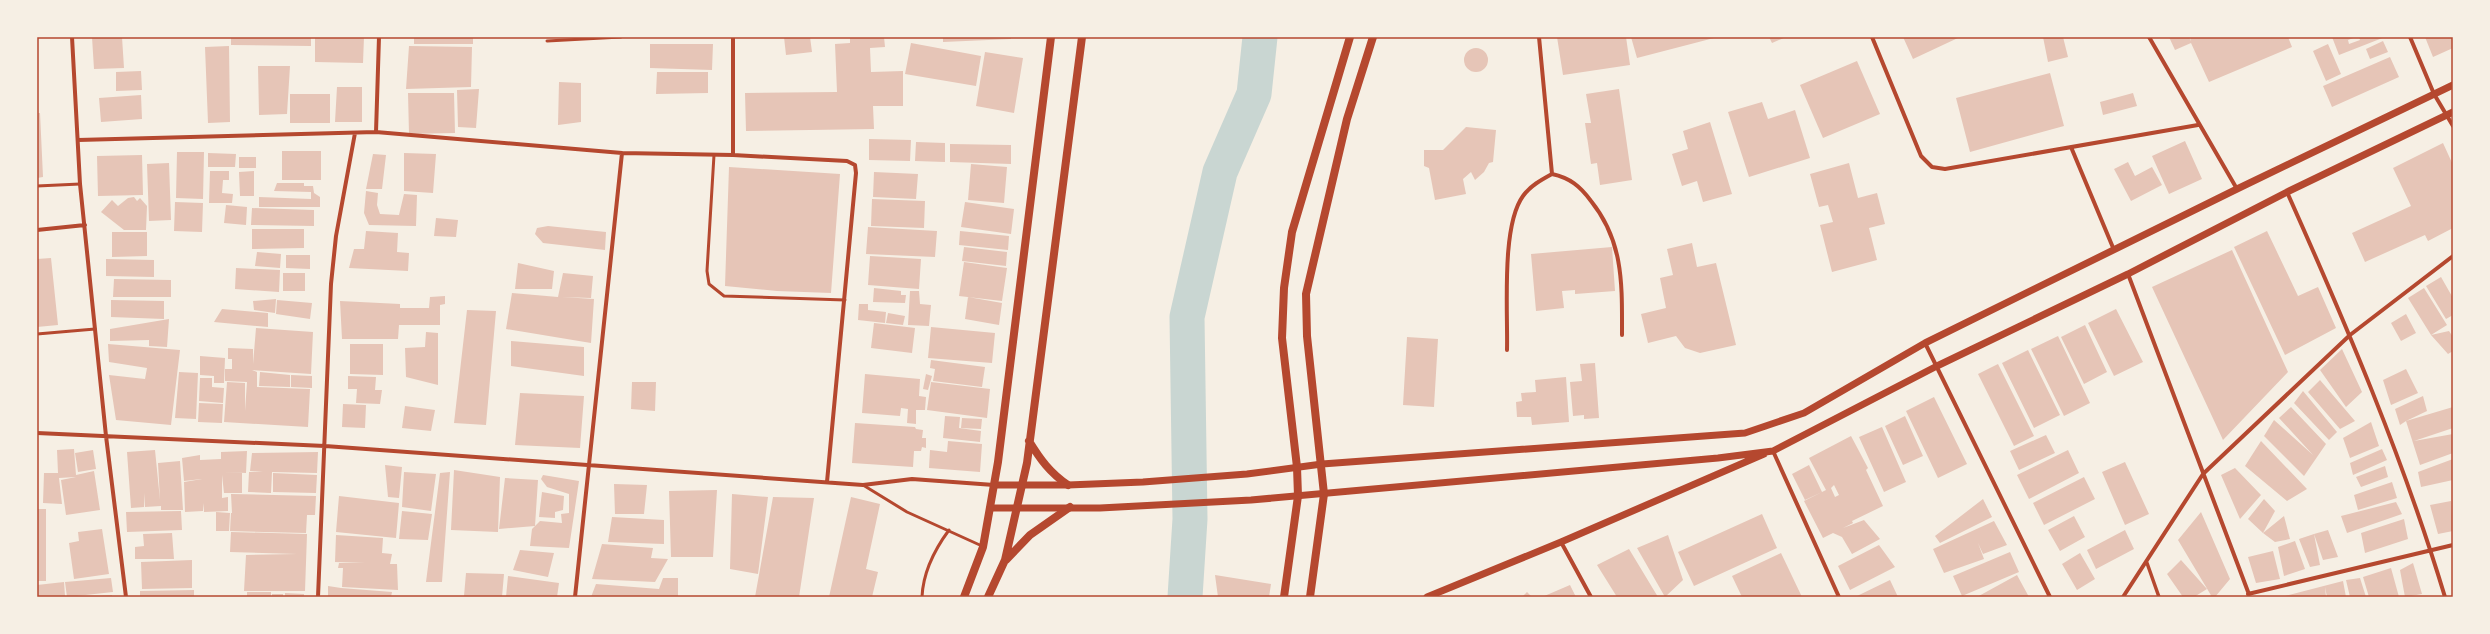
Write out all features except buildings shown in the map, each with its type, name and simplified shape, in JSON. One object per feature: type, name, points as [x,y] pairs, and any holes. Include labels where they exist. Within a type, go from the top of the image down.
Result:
[{"type":"main road","points":[[964,597],[982,547],[994,485],[1051,37]]},
{"type":"main road","points":[[988,597],[1006,560],[1022,486],[1082,37]]},
{"type":"main road","points":[[1284,597],[1298,496],[1297,467],[1282,338],[1284,288],[1292,232],[1350,37]]},
{"type":"main road","points":[[1310,597],[1324,494],[1322,464],[1307,336],[1306,294],[1347,119],[1373,37]]},
{"type":"main road","points":[[1029,441],[1040,459],[1054,476],[1068,485]]},
{"type":"main road","points":[[1006,560],[1030,535],[1070,507]]},
{"type":"street","points":[[72,37],[80,184],[106,436],[126,597]]},
{"type":"street","points":[[376,132],[379,37]]},
{"type":"street","points":[[733,37],[733,155]]},
{"type":"street","points":[[1539,37],[1552,174]]},
{"type":"street","points":[[1872,37],[1921,156],[1932,167],[1945,169],[2198,125]]},
{"type":"street","points":[[2149,37],[2198,125],[2237,189]]},
{"type":"street","points":[[2410,37],[2434,94],[2453,126]]},
{"type":"street","points":[[37,432],[325,446],[590,464],[862,485],[912,479],[1022,486],[1143,482],[1247,474],[1322,464],[1745,433],[1804,413],[1925,344],[2237,189],[2453,85]]},
{"type":"street","points":[[1427,597],[1561,542],[1773,451],[1937,366],[2128,274],[2287,192],[2453,112]]},
{"type":"street","points":[[78,140],[376,132],[622,153],[733,155],[847,161],[855,165],[828,482]]},
{"type":"street","points":[[318,597],[331,284],[336,236],[355,133]]},
{"type":"street","points":[[2070,147],[2114,250]]},
{"type":"street","points":[[575,597],[622,153]]},
{"type":"street","points":[[1508,350],[1509,240],[1515,212],[1523,196],[1535,184],[1552,174],[1567,177],[1585,193],[1611,230],[1621,280],[1622,335]]},
{"type":"street","points":[[2287,192],[2350,335],[2431,550],[2445,597]]},
{"type":"street","points":[[37,230],[85,225]]},
{"type":"street","points":[[2123,597],[2147,563],[2203,474],[2350,335],[2453,256]]},
{"type":"street","points":[[2128,274],[2249,595],[2453,545]]},
{"type":"street","points":[[1925,344],[2050,597]]},
{"type":"street","points":[[990,508],[1018,509],[1251,500],[1532,473],[1718,458],[1773,451]]},
{"type":"street","points":[[1773,451],[1839,597]]},
{"type":"street","points":[[1561,542],[1591,597]]},
{"type":"street","points":[[2147,563],[2159,597]]},
{"type":"lane","points":[[547,41],[621,37]]},
{"type":"lane","points":[[714,155],[707,271],[709,284],[724,296],[844,300]]},
{"type":"lane","points":[[37,186],[80,184]]},
{"type":"lane","points":[[37,334],[95,329]]},
{"type":"lane","points":[[862,485],[907,512],[949,530],[982,547]]},
{"type":"lane","points":[[922,597],[923,584],[938,545],[949,530]]},
{"type":"waterway","points":[[1185,597],[1190,519],[1187,317],[1220,172],[1254,94],[1260,37]]}]
